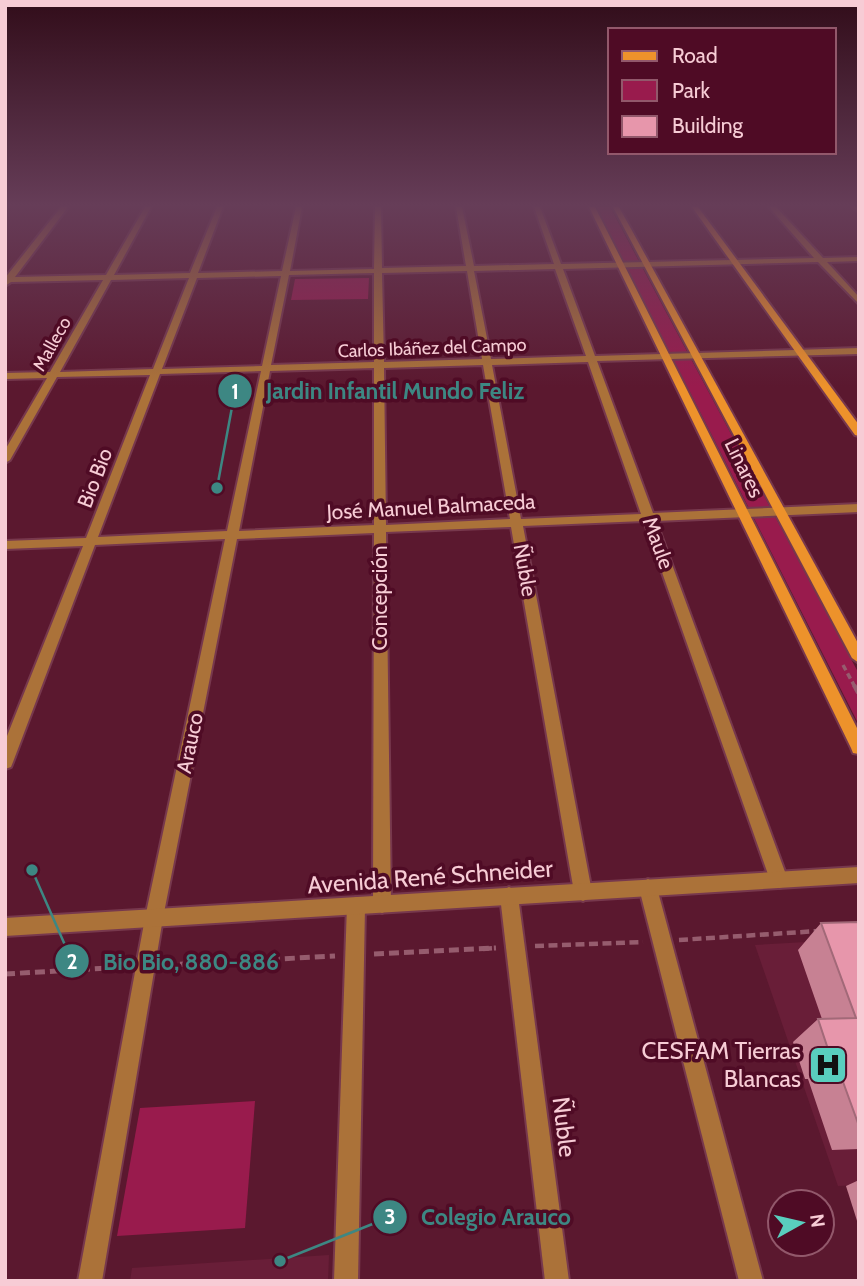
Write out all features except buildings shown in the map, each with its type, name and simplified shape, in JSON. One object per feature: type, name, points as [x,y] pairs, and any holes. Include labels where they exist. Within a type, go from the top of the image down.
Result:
[{"type":"main road","name":"Linares","points":[[621,267],[859,748]]},
{"type":"main road","name":"Linares","points":[[648,267],[859,658]]},
{"type":"main road","points":[[738,267],[859,433]]},
{"type":"street","points":[[7,282],[19,267]]},
{"type":"street","name":"Malleco","points":[[5,460],[114,267]]},
{"type":"street","name":"Bio Bio","points":[[5,762],[197,267]]},
{"type":"street","name":"Arauco","points":[[90,1281],[154,918],[287,267]]},
{"type":"street","name":"Concepción","points":[[378,267],[382,904]]},
{"type":"street","points":[[7,282],[513,267]]},
{"type":"street","name":"Maule","points":[[558,267],[779,880]]},
{"type":"street","points":[[827,267],[859,302]]},
{"type":"street","name":"Ñuble","points":[[470,268],[583,892]]},
{"type":"street","name":"Carlos Ibáñez del Campo","points":[[5,376],[859,351]]},
{"type":"street","name":"José Manuel Balmaceda","points":[[5,545],[859,508]]},
{"type":"street","name":"Avenida René Schneider","points":[[5,928],[859,875]]},
{"type":"street","points":[[648,888],[751,1281]]},
{"type":"street","name":"Ñuble","points":[[509,896],[557,1281]]},
{"type":"street","points":[[346,1281],[356,906]]},
{"type":"path","points":[[5,974],[820,931]]},
{"type":"shaded area","name":"CESFAM Tierras Blancas","points":[[859,939],[859,1185],[838,1186],[755,945]]},
{"type":"shaded area","points":[[329,1255],[328,1281],[130,1281],[132,1268]]},
{"type":"green space","points":[[626,267],[642,267],[859,674],[859,725]]},
{"type":"green space","points":[[369,278],[368,299],[291,300],[295,279]]},
{"type":"green space","points":[[255,1101],[245,1228],[117,1236],[140,1108]]},
{"type":"place","name":"Jardin Infantil Mundo Feliz","points":[[217,488]]},
{"type":"place","name":"Bio Bio, 880-886","points":[[32,870]]},
{"type":"place","name":"CESFAM Tierras Blancas","points":[[828,1065]]},
{"type":"place","name":"Colegio Arauco","points":[[280,1261]]}]
